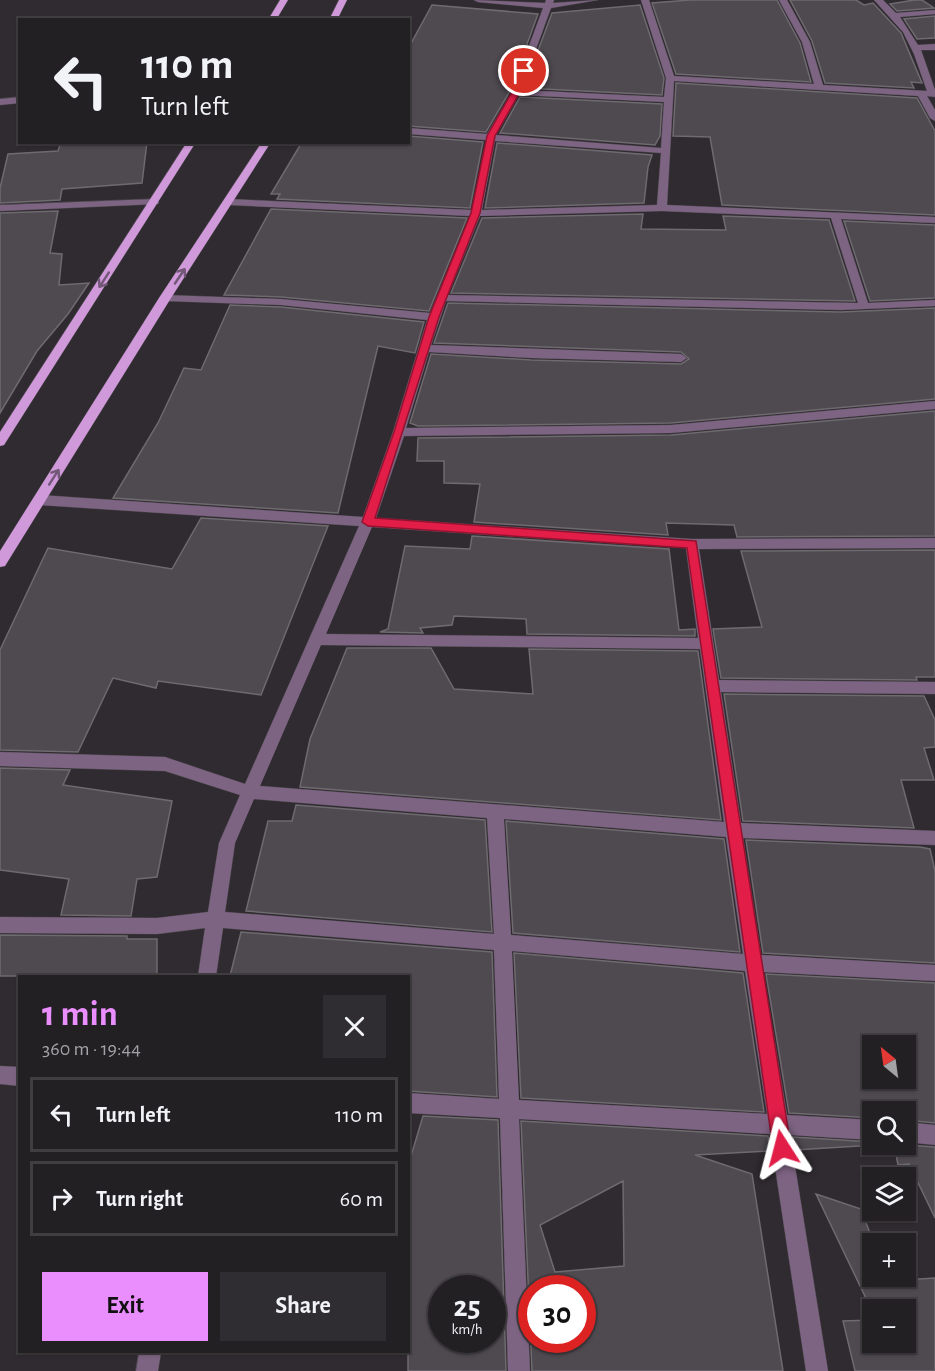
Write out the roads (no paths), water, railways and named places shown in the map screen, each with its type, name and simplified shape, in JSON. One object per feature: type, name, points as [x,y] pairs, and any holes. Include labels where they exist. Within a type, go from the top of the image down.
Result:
[{"type":"main road","points":[[273,18],[284,0]]},
{"type":"main road","points":[[334,18],[343,0]]},
{"type":"main road","points":[[0,442],[191,144]]},
{"type":"main road","points":[[0,562],[165,298],[266,144]]},
{"type":"street","points":[[478,0],[548,3],[594,0]]},
{"type":"street","points":[[645,0],[670,78],[662,208]]},
{"type":"street","points":[[783,0],[806,42],[820,87]]},
{"type":"street","points":[[878,0],[896,15],[918,48],[935,118]]},
{"type":"street","points":[[207,975],[227,843],[368,522],[399,432],[434,317],[476,213],[491,136],[516,92],[548,3]]},
{"type":"street","points":[[896,15],[935,12]]},
{"type":"street","points":[[918,48],[935,47]]},
{"type":"street","points":[[670,78],[930,94]]},
{"type":"street","points":[[516,92],[669,100]]},
{"type":"street","points":[[0,102],[18,100]]},
{"type":"street","points":[[410,131],[666,151]]},
{"type":"street","points":[[0,208],[154,202]]},
{"type":"street","points":[[229,202],[476,213],[662,208],[935,220]]},
{"type":"street","points":[[835,215],[864,306]]},
{"type":"street","points":[[165,298],[281,302],[374,313],[434,317]]},
{"type":"street","points":[[443,298],[864,306],[935,303]]},
{"type":"street","points":[[425,348],[531,354],[681,358]]},
{"type":"street","points":[[399,432],[671,429],[935,405]]},
{"type":"street","points":[[39,501],[692,544],[935,543]]},
{"type":"street","points":[[692,544],[753,963],[817,1371]]},
{"type":"street","points":[[317,639],[706,644]]},
{"type":"street","points":[[713,686],[935,688]]},
{"type":"street","points":[[0,759],[165,764],[250,792],[733,830],[935,838]]},
{"type":"street","points":[[495,811],[503,942],[519,1371]]},
{"type":"street","points":[[0,925],[157,926],[216,919],[753,963],[935,973]]},
{"type":"street","points":[[0,1075],[18,1077]]},
{"type":"street","points":[[410,1103],[862,1129]]},
{"type":"street","points":[[916,1133],[935,1135]]},
{"type":"street","points":[[147,1371],[150,1353]]}]
